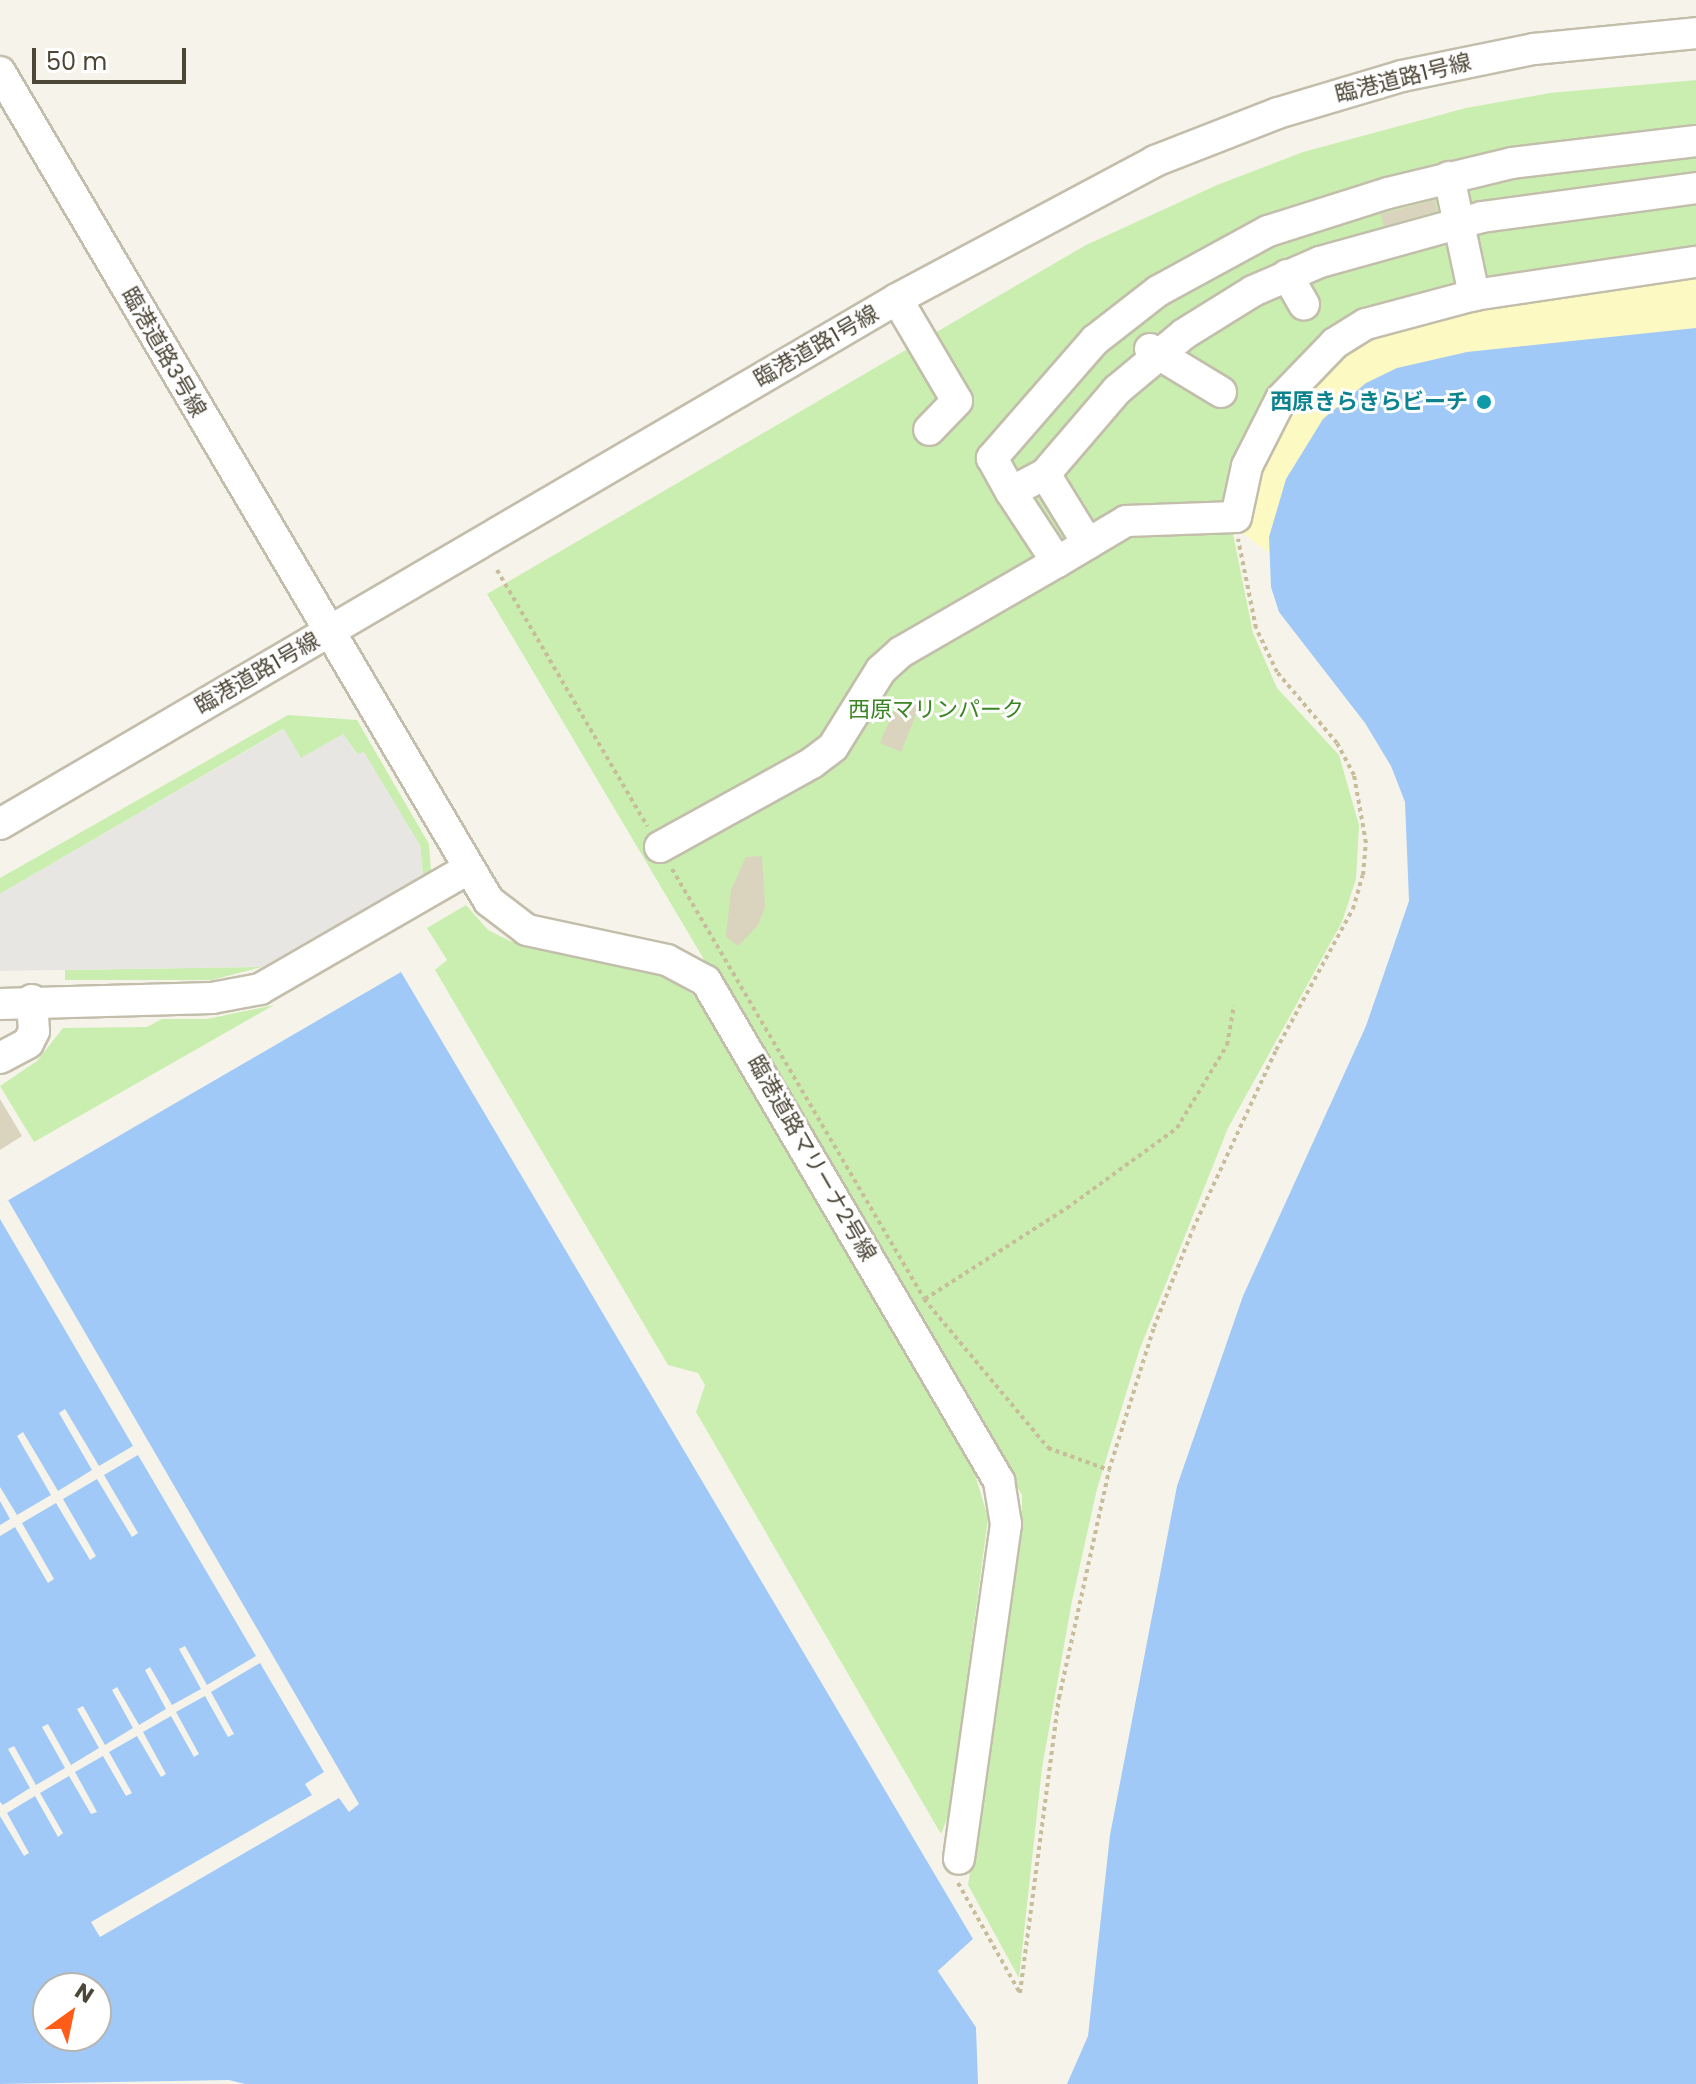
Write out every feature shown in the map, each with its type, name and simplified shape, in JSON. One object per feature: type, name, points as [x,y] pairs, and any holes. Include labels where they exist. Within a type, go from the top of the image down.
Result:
[{"type":"street","name":"臨港道路1号線","points":[[0,824],[897,299],[1092,191],[1278,113],[1477,59],[1609,39],[1696,33]]},
{"type":"street","name":"臨港道路3号線","points":[[0,72],[328,632]]},
{"type":"street","points":[[1057,562],[992,458],[1095,340],[1158,291],[1268,231],[1449,177],[1577,153],[1696,141]]},
{"type":"street","points":[[1449,177],[1474,295]]},
{"type":"street","points":[[1011,492],[1045,474],[1153,352],[1239,294],[1334,252],[1398,242],[1426,225],[1459,222],[1521,204],[1574,212],[1634,189],[1696,188]]},
{"type":"street","points":[[660,847],[812,763],[833,747],[881,670],[901,652],[1126,521],[1236,517],[1247,466],[1260,434],[1307,368],[1366,324],[1474,295],[1696,262]]},
{"type":"street","points":[[1287,275],[1304,304]]},
{"type":"street","points":[[897,299],[957,401],[929,430]]},
{"type":"street","points":[[1153,352],[1221,392]]},
{"type":"street","points":[[1045,474],[1088,544]]},
{"type":"street","name":"臨港道路マリーナ2号線","points":[[328,632],[489,901],[527,930],[667,960],[706,981],[913,1306],[1005,1499],[1006,1524],[955,1865]]},
{"type":"street","points":[[0,1004],[32,1000],[212,998],[260,989],[468,869]]},
{"type":"street","points":[[0,1058],[28,1043],[34,1031],[32,1000]]},
{"type":"path","points":[[955,1865],[1020,1993],[1059,1698],[1109,1470],[1154,1327],[1193,1229],[1276,1050],[1353,909],[1363,875],[1366,843],[1354,775],[1337,743],[1277,672],[1256,628],[1236,517]]},
{"type":"path","points":[[497,570],[660,847],[913,1306],[1048,1448],[1109,1470]]},
{"type":"path","points":[[913,1306],[1067,1208],[1177,1128],[1227,1045],[1234,1006]]},
{"type":"green space","name":"西原マリンパーク","points":[[1696,80],[1696,251],[1231,524],[1253,633],[1277,688],[1339,755],[1359,825],[1356,879],[1342,922],[1228,1128],[1139,1351],[1097,1489],[1072,1601],[1042,1768],[1019,1978],[968,1885],[1022,1534],[1022,1495],[487,594],[1086,245],[1217,185],[1303,152],[1466,108],[1550,93]]},
{"type":"green space","points":[[288,715],[357,720],[429,844],[431,870],[423,876],[420,845],[343,734],[301,759],[283,729],[0,894],[0,878]]},
{"type":"green space","points":[[466,905],[488,930],[510,941],[661,972],[700,1000],[974,1471],[988,1518],[949,1814],[941,1834],[696,1412],[705,1385],[698,1373],[668,1365],[435,970],[447,960],[427,928]]},
{"type":"green space","points":[[262,967],[212,980],[65,980],[65,970]]},
{"type":"green space","points":[[274,1005],[34,1142],[0,1086],[37,1061],[63,1028],[147,1027],[162,1019],[207,1019]]},
{"type":"sand","name":"西原きらきらビーチ","points":[[1696,251],[1696,412],[1269,553],[1231,524],[1311,353]]},
{"type":"shaded area","points":[[284,729],[301,758],[343,734],[356,754],[364,752],[420,845],[423,876],[262,967],[0,971],[0,894]]},
{"type":"water","points":[[1696,328],[1696,2084],[1067,2084],[1088,2036],[1110,1835],[1177,1486],[1243,1296],[1366,1026],[1409,901],[1405,802],[1391,766],[1365,723],[1279,612],[1271,587],[1269,537],[1286,479],[1323,419],[1366,383],[1397,368],[1467,352]]},
{"type":"water","points":[[401,972],[973,1939],[938,1971],[976,2027],[978,2084],[245,2084],[229,2080],[0,2084],[0,1205]]},
{"type":"pier","points":[[8,1200],[359,1804],[349,1812],[339,1798],[100,1937],[91,1922],[312,1795],[305,1784],[324,1772],[260,1663],[211,1692],[234,1734],[228,1737],[205,1696],[176,1712],[199,1754],[194,1757],[171,1716],[143,1732],[166,1774],[161,1777],[137,1736],[109,1752],[132,1793],[126,1796],[103,1756],[75,1772],[97,1812],[91,1814],[69,1776],[40,1793],[63,1833],[58,1837],[35,1796],[7,1813],[29,1853],[24,1856],[0,1816],[0,1802],[3,1805],[30,1788],[8,1749],[14,1746],[36,1785],[65,1768],[42,1727],[48,1724],[71,1765],[99,1748],[77,1709],[83,1706],[105,1745],[133,1728],[112,1690],[117,1687],[139,1725],[166,1709],[145,1670],[150,1667],[172,1705],[201,1689],[179,1649],[185,1646],[207,1685],[256,1656],[138,1455],[104,1475],[138,1533],[132,1537],[97,1479],[63,1499],[96,1556],[90,1560],[56,1503],[22,1523],[54,1579],[48,1583],[15,1527],[0,1536],[0,1525],[10,1519],[0,1501],[0,1487],[17,1515],[51,1495],[17,1436],[23,1432],[58,1491],[92,1470],[59,1413],[65,1409],[99,1466],[133,1446],[0,1219],[0,1205]]},
{"type":"pier","points":[[973,1939],[943,1972],[980,2025],[982,2084],[976,2027],[938,1971]]},
{"type":"building","points":[[1435,200],[1437,211],[1384,226],[1381,214]]},
{"type":"building","points":[[899,698],[919,707],[901,752],[880,743]]},
{"type":"building","points":[[762,856],[765,907],[758,925],[738,946],[726,937],[731,890],[746,857]]},
{"type":"building","points":[[0,1099],[22,1136],[0,1150]]},
{"type":"place","name":"西原きらきらビーチ","points":[[1484,402]]}]
